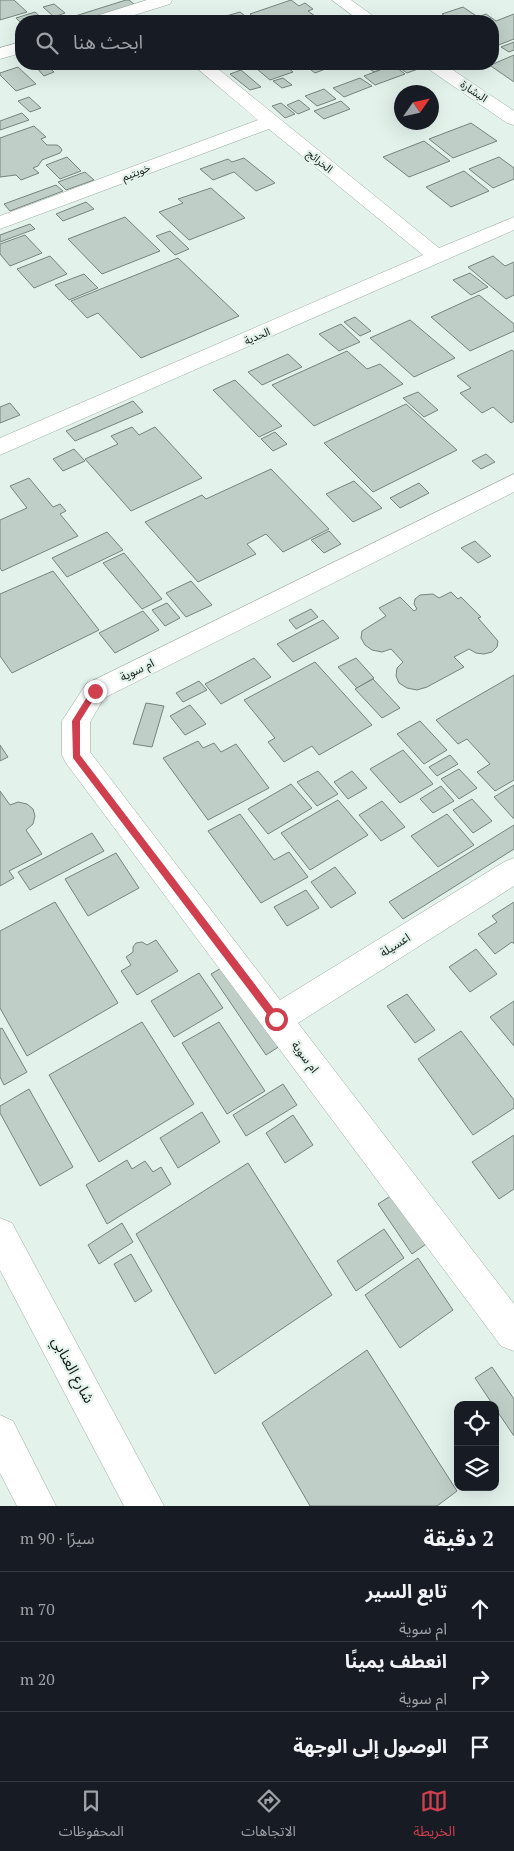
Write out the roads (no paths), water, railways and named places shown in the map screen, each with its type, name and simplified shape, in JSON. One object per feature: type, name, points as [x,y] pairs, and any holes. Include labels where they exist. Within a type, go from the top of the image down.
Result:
[{"type":"street","points":[[117,15],[164,0]]},
{"type":"street","points":[[340,0],[362,15]]},
{"type":"street","points":[[135,9],[142,15]]},
{"type":"street","points":[[0,54],[15,49]]},
{"type":"street","name":"الخرائج","points":[[209,70],[438,258]]},
{"type":"street","name":"البشارة","points":[[442,70],[514,119]]},
{"type":"street","name":"خويتيم","points":[[0,223],[272,121]]},
{"type":"street","name":"الحدية","points":[[0,447],[438,258],[514,223]]},
{"type":"street","name":"ام سوية","points":[[514,482],[95,691],[76,721],[76,755],[514,1333]]},
{"type":"street","name":"اعسيلة","points":[[276,1019],[514,871]]},
{"type":"street","name":"شارع العنابي","points":[[0,1235],[145,1506]]},
{"type":"street","points":[[0,1434],[36,1506]]}]
